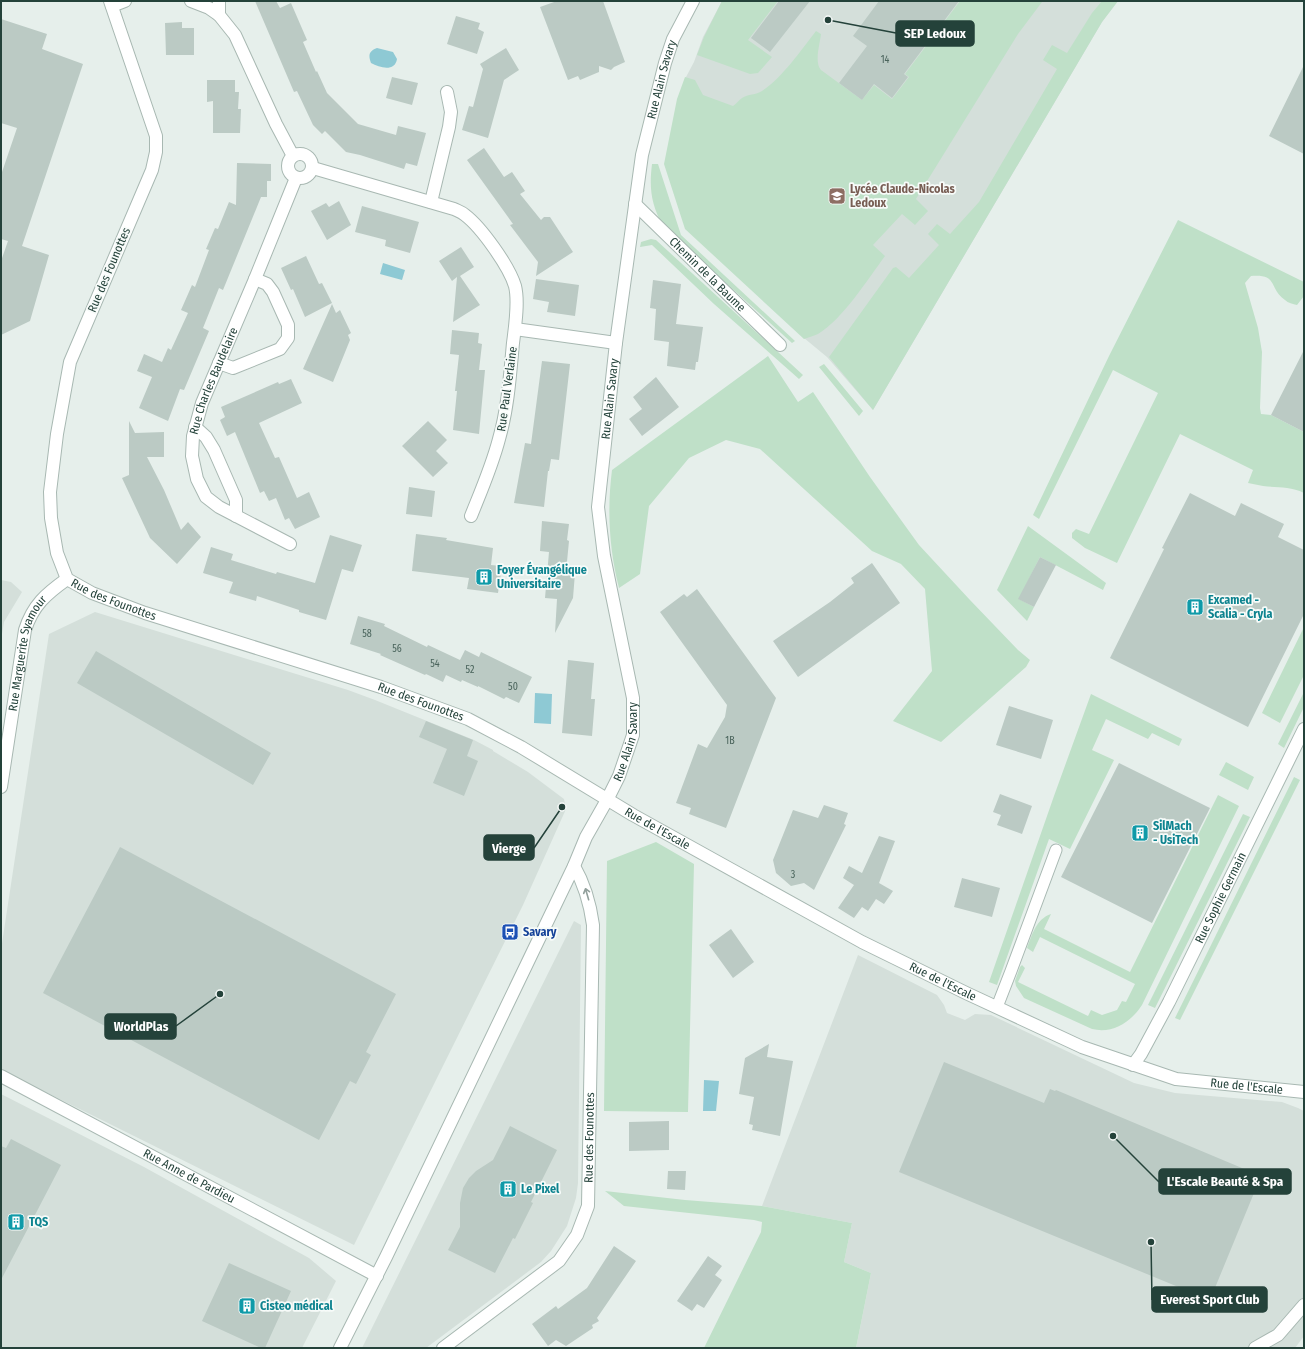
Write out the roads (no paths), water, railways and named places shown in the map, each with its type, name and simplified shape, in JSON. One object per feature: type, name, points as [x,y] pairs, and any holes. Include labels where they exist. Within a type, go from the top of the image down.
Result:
[{"type":"street","points":[[111,4],[125,1]]},
{"type":"street","points":[[191,1],[209,8],[219,15],[235,36],[276,124],[293,156]]},
{"type":"street","points":[[219,1],[219,15]]},
{"type":"street","name":"Rue Alain Savary","points":[[607,800],[619,776],[633,735],[634,716],[633,698],[604,556],[598,507],[616,343],[642,155],[665,63],[673,39],[692,1]]},
{"type":"street","name":"Rue des Founottes","points":[[111,4],[156,136],[156,152],[152,170],[70,362],[57,434],[50,492],[51,518],[57,553],[66,579],[92,593],[145,613],[381,686],[468,719],[521,747],[607,800]]},
{"type":"street","points":[[431,202],[449,127],[451,112],[447,92]]},
{"type":"street","points":[[299,154],[307,155],[312,162],[313,168],[304,178],[296,178],[288,168],[289,160],[293,156],[299,154]]},
{"type":"street","name":"Rue Paul Verlaine","points":[[313,168],[454,209],[465,215],[498,253],[515,286],[515,329],[505,414],[493,461],[471,516]]},
{"type":"street","name":"Rue Charles Baudelaire","points":[[290,544],[236,516],[206,497],[197,479],[192,456],[193,436],[202,403],[296,178]]},
{"type":"street","name":"Chemin de la Baume","points":[[635,204],[780,345]]},
{"type":"street","points":[[219,363],[233,368],[280,349],[288,338],[288,325],[273,292],[267,284],[255,279]]},
{"type":"street","name":"Rue Paul Verlaine","points":[[515,329],[616,343]]},
{"type":"street","points":[[195,427],[206,437],[214,450],[236,500],[236,516]]},
{"type":"street","name":"Rue Marguerite Syamour","points":[[1,787],[3,763],[25,630],[36,606],[50,591],[66,579]]},
{"type":"street","name":"Rue Sophie Germain","points":[[1133,1065],[1141,1054],[1169,1002],[1304,729]]},
{"type":"street","points":[[340,1348],[377,1276],[574,866],[586,837],[607,800]]},
{"type":"street","name":"Rue de l'Escale","points":[[607,800],[862,942],[1082,1047],[1176,1079],[1304,1092]]},
{"type":"street","name":"Rue des Founottes","points":[[443,1348],[559,1261],[577,1235],[588,1206],[593,925],[586,892],[574,866]]},
{"type":"street","name":"Rue Anne de Pardieu","points":[[1,1076],[377,1276]]},
{"type":"street","points":[[1255,1348],[1278,1335],[1304,1304]]},
{"type":"lane","points":[[997,1007],[1056,850]]},
{"type":"water","points":[[377,48],[393,52],[397,59],[396,63],[387,68],[371,63],[370,54],[372,50]]},
{"type":"water","points":[[383,263],[405,270],[402,280],[380,274]]},
{"type":"water","points":[[535,693],[552,694],[551,724],[534,723]]},
{"type":"water","points":[[704,1080],[719,1081],[716,1111],[703,1111]]},
{"type":"place","name":"SEP Ledoux","points":[[828,20]]},
{"type":"place","name":"Lycée Claude-Nicolas Ledoux","points":[[837,196]]},
{"type":"place","name":"Foyer Évangélique Universitaire","points":[[484,577]]},
{"type":"place","name":"Excamed - Scalia - Cryla","points":[[1195,607]]},
{"type":"place","name":"Vierge","points":[[562,807]]},
{"type":"place","name":"SilMach - UsiTech","points":[[1140,833]]},
{"type":"place","name":"Savary","points":[[510,932]]},
{"type":"place","name":"WorldPlas","points":[[220,994]]},
{"type":"place","name":"L'Escale Beauté & Spa","points":[[1113,1136]]},
{"type":"place","name":"Le Pixel","points":[[508,1189]]},
{"type":"place","name":"TQS","points":[[16,1222]]},
{"type":"place","name":"Everest Sport Club","points":[[1151,1242]]},
{"type":"place","name":"Cisteo médical","points":[[247,1306]]}]
